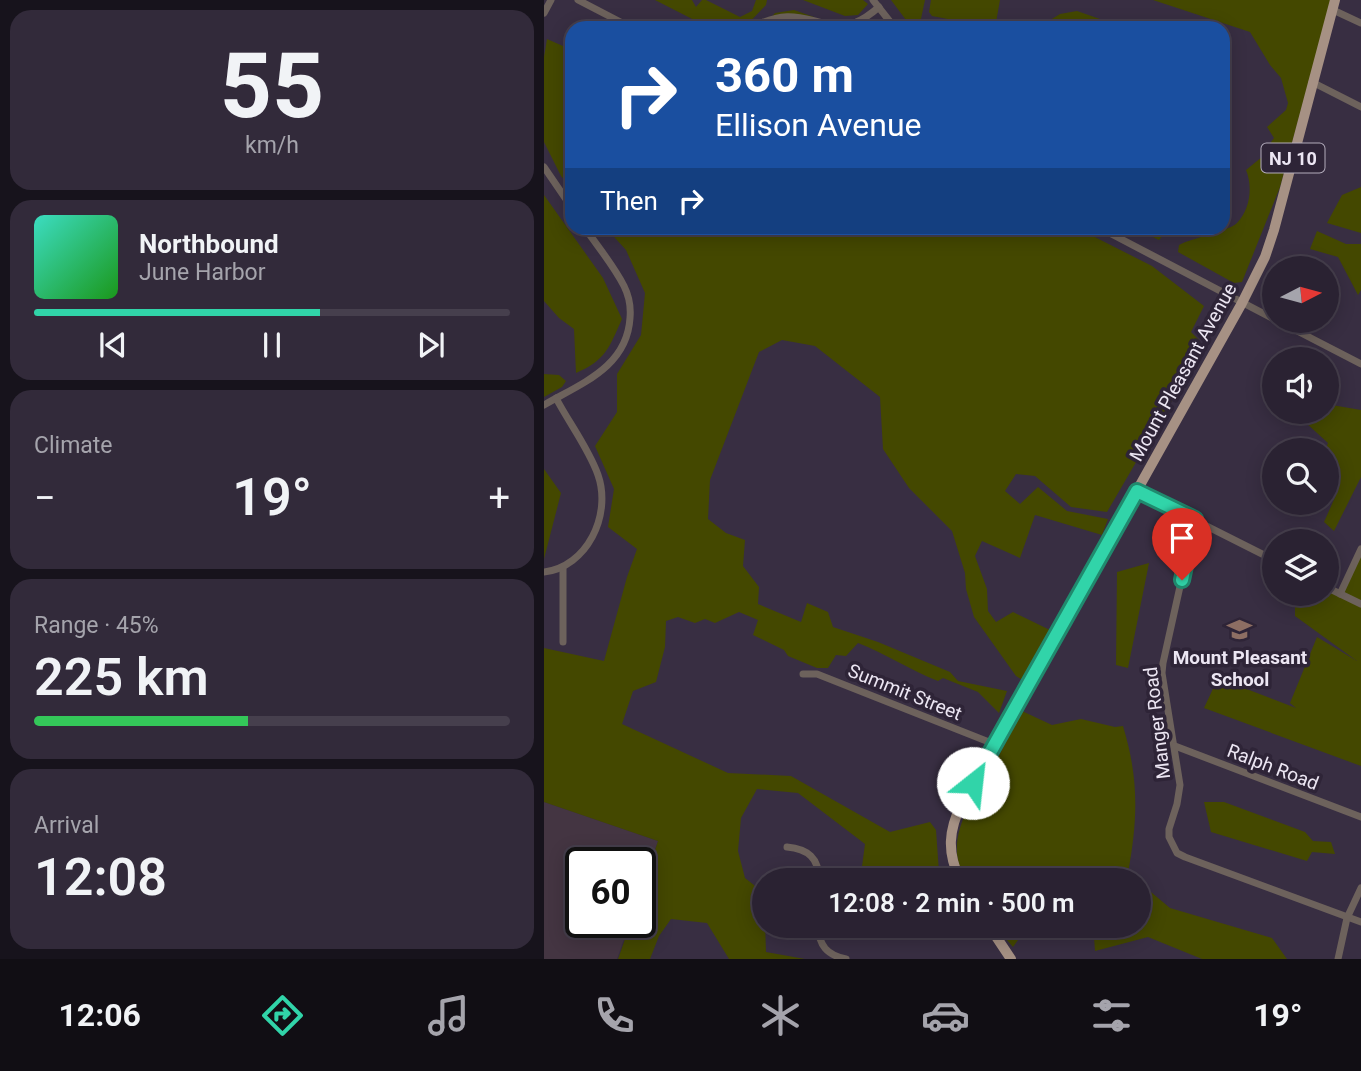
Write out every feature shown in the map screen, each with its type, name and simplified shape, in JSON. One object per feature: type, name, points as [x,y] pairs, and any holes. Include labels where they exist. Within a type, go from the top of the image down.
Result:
[{"type":"main road","name":"Mount Pleasant Avenue","points":[[955,868],[951,858],[951,828],[962,803],[1266,257],[1334,5]]},
{"type":"main road","points":[[996,938],[1009,958]]},
{"type":"street","points":[[544,13],[550,0]]},
{"type":"street","points":[[578,0],[618,21]]},
{"type":"street","points":[[873,0],[890,21]]},
{"type":"street","points":[[1334,5],[1361,23]]},
{"type":"street","points":[[860,21],[879,7]]},
{"type":"street","points":[[757,21],[768,9]]},
{"type":"street","points":[[817,12],[839,21]]},
{"type":"street","points":[[1312,82],[1361,107]]},
{"type":"street","points":[[544,167],[565,198]]},
{"type":"street","points":[[544,405],[615,360],[623,349],[630,324],[631,312],[626,289],[590,235]]},
{"type":"street","points":[[1113,235],[1262,313]]},
{"type":"street","points":[[1300,333],[1361,364]]},
{"type":"street","points":[[544,572],[563,567],[583,552],[593,537],[602,494],[596,471],[556,398]]},
{"type":"street","points":[[1137,491],[1262,554]]},
{"type":"street","name":"Manger Road","points":[[1195,519],[1162,673],[1175,746],[1180,796],[1169,829],[1172,846],[1178,853],[1361,922]]},
{"type":"street","points":[[1361,548],[1340,594],[1361,604]]},
{"type":"street","points":[[563,567],[563,642]]},
{"type":"street","name":"Summit Street","points":[[803,674],[816,674],[994,744]]},
{"type":"street","name":"Ralph Road","points":[[1175,746],[1361,817]]},
{"type":"street","points":[[787,847],[801,848],[813,857],[818,868]]},
{"type":"street","points":[[1337,959],[1347,918],[1361,888]]},
{"type":"street","points":[[819,938],[824,949],[835,957],[846,959]]},
{"type":"shaded area","points":[[655,0],[692,0],[696,7],[702,0],[706,0],[740,17],[752,11],[756,0],[767,0],[766,5],[751,21],[696,21]]},
{"type":"shaded area","points":[[803,0],[863,0],[868,4],[858,15],[845,16]]},
{"type":"shaded area","points":[[891,0],[925,0],[920,21],[907,21]]},
{"type":"shaded area","points":[[931,0],[1000,0],[996,21],[958,21],[932,16],[929,12]]},
{"type":"shaded area","points":[[1153,0],[1331,0],[1280,187],[1242,282],[1234,283],[1178,252],[1179,245],[1207,235],[1230,235],[1230,227],[1245,212],[1249,198],[1246,170],[1274,147],[1271,142],[1274,138],[1267,127],[1286,110],[1288,103],[1281,78],[1250,32],[1230,25],[1230,21],[1217,21]]},
{"type":"shaded area","points":[[794,10],[814,17],[810,21],[768,21],[775,13]]},
{"type":"shaded area","points":[[1077,11],[1102,21],[1048,21],[1060,14]]},
{"type":"shaded area","points":[[547,39],[565,47],[565,181],[544,142],[544,57]]},
{"type":"shaded area","points":[[1361,187],[1361,233],[1327,223],[1342,195]]},
{"type":"shaded area","points":[[544,195],[565,225],[565,235],[572,235],[603,278],[622,319],[614,338],[600,358],[576,373],[574,329],[559,318],[544,301]]},
{"type":"shaded area","points":[[1317,231],[1346,244],[1361,244],[1361,290],[1358,295],[1339,256],[1310,249]]},
{"type":"shaded area","points":[[612,235],[1091,235],[1152,266],[1204,306],[1191,332],[1200,341],[1177,392],[1107,512],[1071,507],[1035,476],[1016,474],[1005,491],[1020,504],[1038,487],[1067,511],[1108,519],[1102,535],[1035,515],[1020,558],[982,541],[975,556],[987,589],[988,611],[996,622],[1013,612],[1050,630],[1024,681],[1016,676],[974,617],[966,589],[965,573],[952,531],[909,488],[883,449],[880,397],[815,346],[782,340],[759,352],[710,480],[708,519],[726,533],[745,540],[743,566],[759,587],[758,604],[801,622],[807,603],[828,612],[833,627],[878,642],[950,672],[958,681],[1007,691],[999,713],[978,692],[943,678],[938,681],[858,643],[846,656],[836,655],[828,668],[817,668],[788,656],[784,650],[753,635],[758,620],[739,612],[715,623],[705,619],[695,623],[678,617],[666,621],[665,647],[656,682],[633,691],[622,724],[728,773],[791,776],[890,832],[930,822],[936,830],[939,868],[862,868],[865,844],[798,793],[757,789],[741,818],[738,851],[745,878],[752,884],[752,938],[766,938],[766,952],[805,959],[729,959],[707,923],[671,919],[659,936],[650,959],[618,959],[625,938],[656,938],[658,841],[544,802],[544,648],[604,661],[637,549],[608,527],[614,489],[595,446],[617,412],[617,374],[641,335],[645,293],[626,250]]},
{"type":"shaded area","points":[[1149,235],[1163,235],[1159,240]]},
{"type":"shaded area","points":[[544,374],[559,375],[566,381],[562,387],[544,397]]},
{"type":"shaded area","points":[[1339,406],[1361,410],[1361,477],[1335,529],[1324,522],[1327,515],[1339,515],[1339,438],[1323,438],[1307,424],[1339,424]]},
{"type":"shaded area","points":[[544,469],[561,493],[544,559]]},
{"type":"shaded area","points":[[1361,551],[1361,766],[1204,708],[1218,678],[1296,708],[1290,703],[1317,637],[1357,661],[1295,616],[1295,606],[1339,606],[1340,594]]},
{"type":"shaded area","points":[[1149,563],[1128,668],[1116,665],[1117,572]]},
{"type":"shaded area","points":[[1022,711],[1052,725],[1081,719],[1115,727],[1123,726],[1132,764],[1135,799],[1134,834],[1129,868],[960,868],[957,850],[963,820]]},
{"type":"shaded area","points":[[544,802],[658,841],[656,847],[565,847],[565,938],[624,938],[617,959],[544,959]]},
{"type":"shaded area","points":[[1204,802],[1224,802],[1305,832],[1313,841],[1331,842],[1335,854],[1312,852],[1307,861],[1211,832]]},
{"type":"shaded area","points":[[1151,892],[1170,908],[1272,938],[1287,959],[1202,959],[1150,938]]},
{"type":"shaded area","points":[[1005,938],[1019,938],[1013,947]]},
{"type":"shaded area","points":[[1094,938],[1144,938],[1095,951]]},
{"type":"place","name":"Mount Pleasant School","points":[[1240,629]]},
{"type":"route","points":[[973,783],[1137,491],[1195,519],[1182,580]]}]
